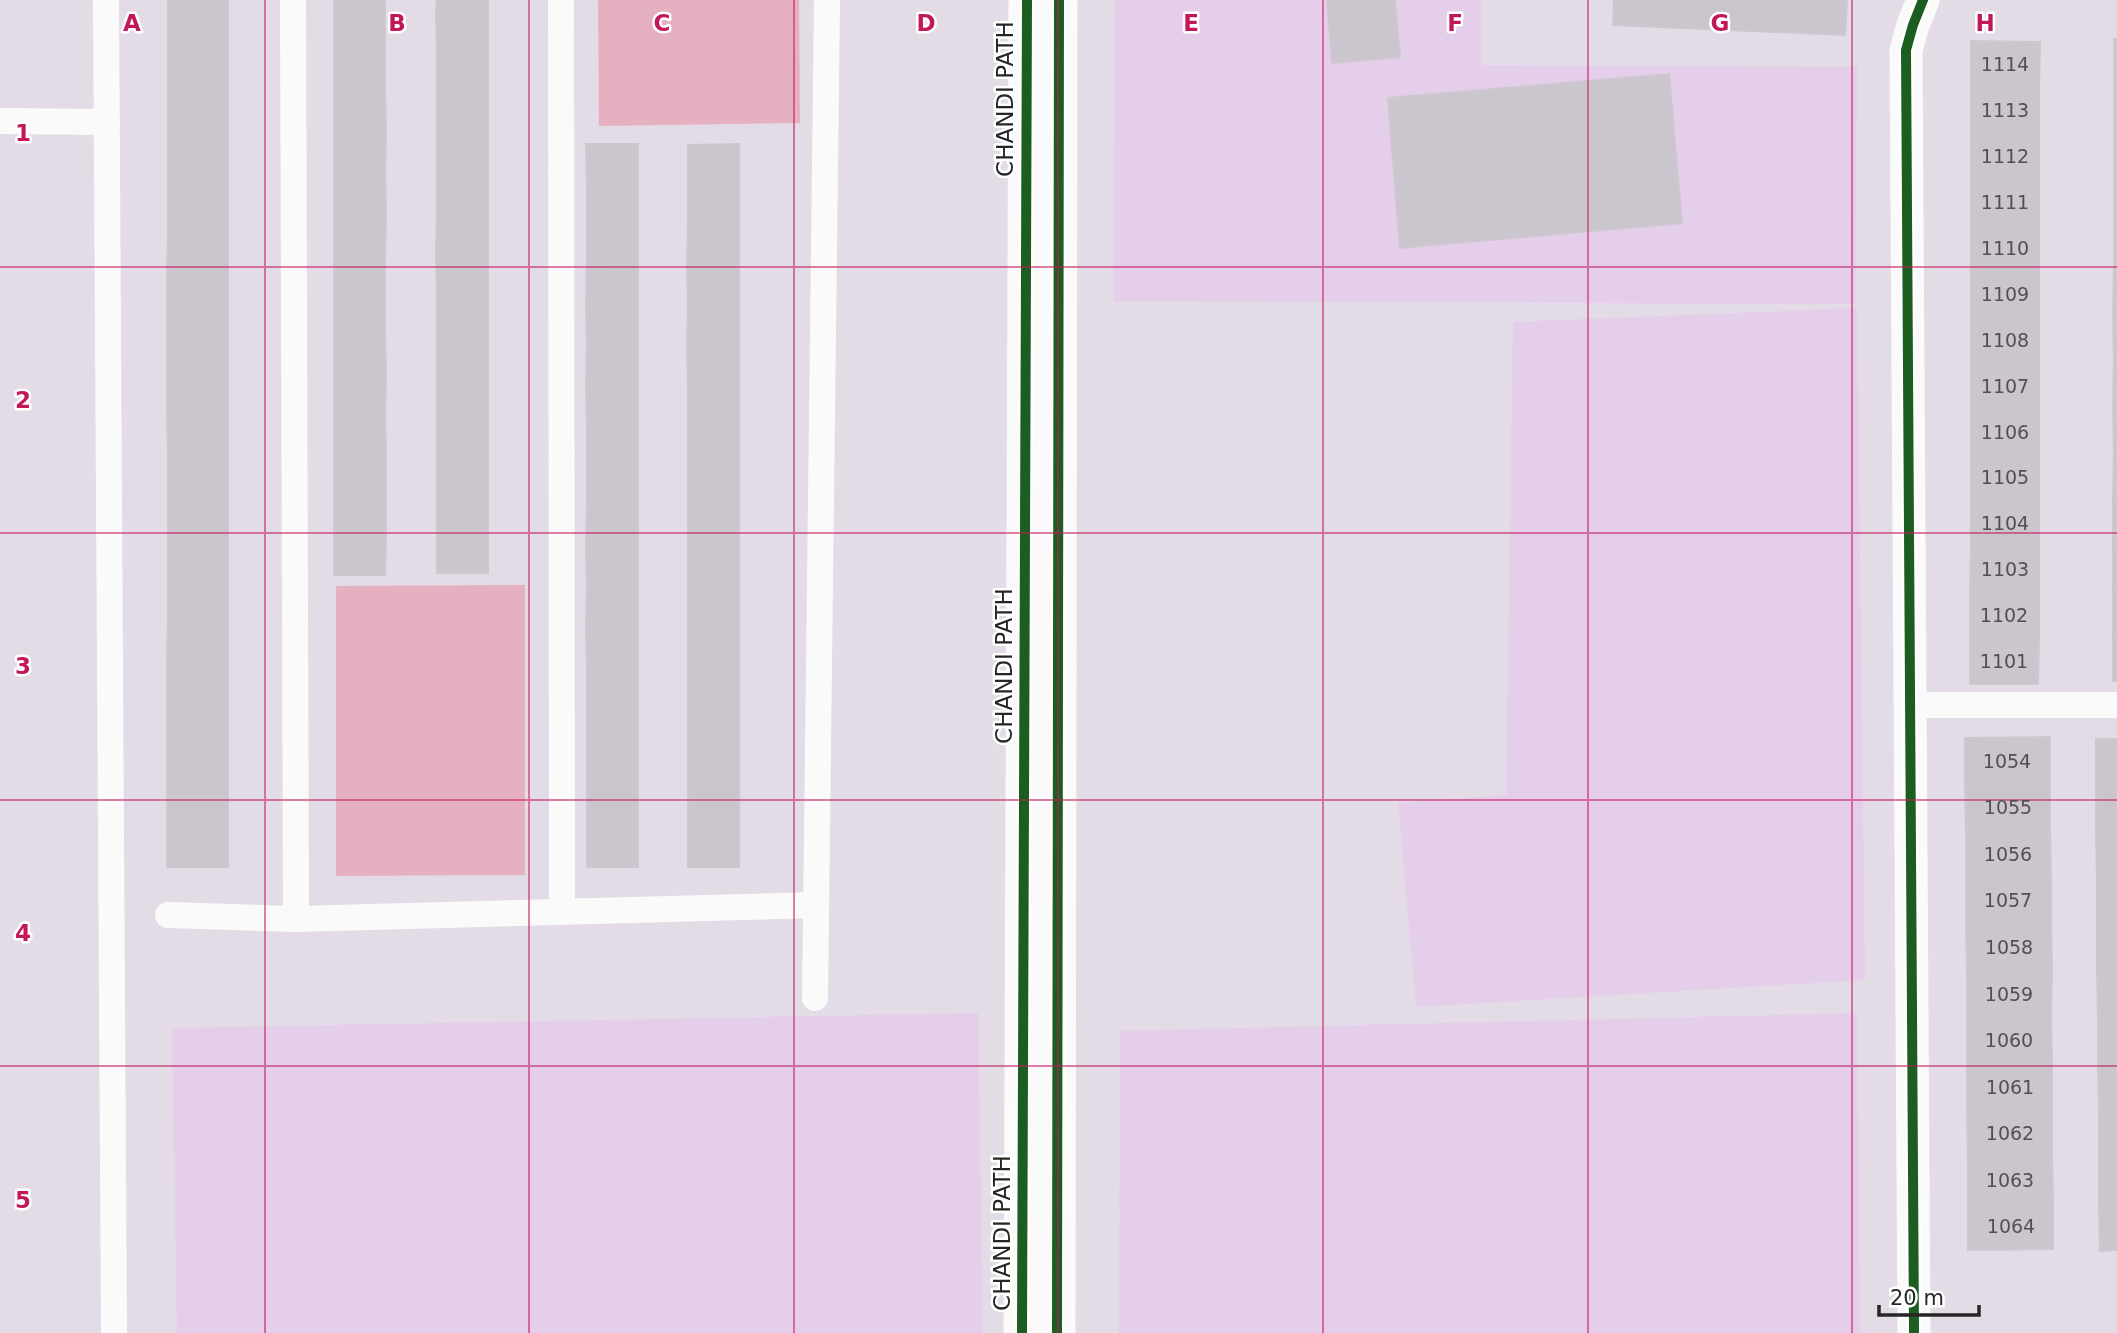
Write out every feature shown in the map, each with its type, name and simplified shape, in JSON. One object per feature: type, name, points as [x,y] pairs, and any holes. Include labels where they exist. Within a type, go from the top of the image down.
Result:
[{"type":"main road","name":"CHANDI PATH","points":[[1022,1333],[1027,0]]},
{"type":"main road","points":[[1058,1333],[1059,0]]},
{"type":"street","points":[[106,0],[114,1333]]},
{"type":"street","points":[[293,0],[296,919]]},
{"type":"street","points":[[561,0],[562,912]]},
{"type":"street","points":[[815,998],[827,0]]},
{"type":"street","points":[[1913,8],[1906,50],[1914,1333]]},
{"type":"street","points":[[0,121],[107,122]]},
{"type":"street","points":[[1911,705],[2117,705]]},
{"type":"street","points":[[168,915],[296,919],[816,905]]},
{"type":"shaded area","points":[[598,0],[799,0],[800,123],[599,126]]},
{"type":"shaded area","points":[[1115,0],[1481,0],[1481,65],[1857,67],[1855,304],[1113,301]]},
{"type":"shaded area","points":[[1857,308],[1865,980],[1416,1007],[1398,803],[1506,795],[1513,322]]},
{"type":"shaded area","points":[[525,585],[525,875],[336,876],[336,586]]},
{"type":"shaded area","points":[[978,1013],[983,1333],[177,1333],[172,1028]]},
{"type":"shaded area","points":[[1857,1013],[1860,1333],[1119,1333],[1120,1031]]},
{"type":"building","points":[[168,0],[228,0],[228,29],[168,30]]},
{"type":"building","points":[[334,0],[385,0],[385,13],[334,13]]},
{"type":"building","points":[[437,0],[488,0],[488,11],[436,11]]},
{"type":"building","points":[[1327,0],[1395,0],[1400,57],[1332,63]]},
{"type":"building","points":[[1614,0],[1847,0],[1845,35],[1613,25]]},
{"type":"building","points":[[436,11],[488,11],[488,51],[437,52]]},
{"type":"building","points":[[334,13],[385,13],[385,53],[334,53]]},
{"type":"building","points":[[228,29],[228,64],[168,65],[168,30]]},
{"type":"building","points":[[2114,39],[2117,39],[2117,85],[2114,85]]},
{"type":"building","points":[[1971,41],[2040,42],[2039,87],[1971,87]]},
{"type":"building","points":[[488,51],[488,92],[437,92],[437,52]]},
{"type":"building","points":[[334,53],[385,53],[385,93],[334,94]]},
{"type":"building","points":[[228,64],[228,99],[168,100],[168,65]]},
{"type":"building","points":[[1669,74],[1682,223],[1400,248],[1388,98]]},
{"type":"building","points":[[2114,85],[2117,85],[2117,130],[2114,130]]},
{"type":"building","points":[[1971,87],[2039,87],[2039,133],[1971,133]]},
{"type":"building","points":[[437,92],[488,92],[488,132],[437,132]]},
{"type":"building","points":[[385,93],[386,133],[334,133],[334,94]]},
{"type":"building","points":[[228,99],[228,134],[168,134],[168,100]]},
{"type":"building","points":[[2114,130],[2117,130],[2117,176],[2114,176]]},
{"type":"building","points":[[437,132],[488,132],[488,172],[437,172]]},
{"type":"building","points":[[334,133],[386,133],[385,173],[334,174]]},
{"type":"building","points":[[1971,133],[2039,133],[2039,179],[1971,179]]},
{"type":"building","points":[[168,134],[228,134],[228,169],[168,169]]},
{"type":"building","points":[[586,144],[638,144],[638,184],[587,185]]},
{"type":"building","points":[[739,144],[739,184],[688,184],[688,145]]},
{"type":"building","points":[[168,169],[228,169],[228,204],[168,204]]},
{"type":"building","points":[[437,172],[488,172],[488,212],[437,212]]},
{"type":"building","points":[[385,173],[386,214],[334,214],[334,174]]},
{"type":"building","points":[[2114,176],[2117,176],[2117,223],[2114,223]]},
{"type":"building","points":[[1971,179],[2039,179],[2039,225],[1971,225]]},
{"type":"building","points":[[638,184],[638,224],[587,224],[587,185]]},
{"type":"building","points":[[688,184],[739,184],[739,224],[688,225]]},
{"type":"building","points":[[168,204],[228,204],[228,239],[168,239]]},
{"type":"building","points":[[437,212],[488,212],[488,252],[436,252]]},
{"type":"building","points":[[334,214],[386,214],[385,254],[334,254]]},
{"type":"building","points":[[2114,223],[2117,223],[2117,268],[2114,268]]},
{"type":"building","points":[[587,224],[638,224],[638,264],[587,265]]},
{"type":"building","points":[[739,224],[739,265],[687,265],[688,225]]},
{"type":"building","points":[[1971,225],[2039,225],[2039,271],[1971,271]]},
{"type":"building","points":[[168,239],[228,239],[228,274],[167,274]]},
{"type":"building","points":[[436,252],[488,252],[488,292],[437,293]]},
{"type":"building","points":[[334,254],[385,254],[385,294],[334,294]]},
{"type":"building","points":[[638,264],[638,304],[586,305],[587,265]]},
{"type":"building","points":[[687,265],[739,265],[739,305],[688,305]]},
{"type":"building","points":[[2114,268],[2117,268],[2117,314],[2113,314]]},
{"type":"building","points":[[1971,271],[2039,271],[2039,316],[1971,317]]},
{"type":"building","points":[[167,274],[228,274],[228,308],[167,309]]},
{"type":"building","points":[[488,292],[488,332],[437,332],[437,293]]},
{"type":"building","points":[[334,294],[385,294],[385,334],[334,334]]},
{"type":"building","points":[[638,304],[638,344],[587,345],[586,305]]},
{"type":"building","points":[[688,305],[739,305],[739,345],[687,345]]},
{"type":"building","points":[[228,308],[228,343],[167,344],[167,309]]},
{"type":"building","points":[[2113,314],[2117,314],[2117,360],[2114,360]]},
{"type":"building","points":[[2039,316],[2039,363],[1971,363],[1971,317]]},
{"type":"building","points":[[437,332],[488,332],[488,372],[437,373]]},
{"type":"building","points":[[334,334],[385,334],[386,374],[334,374]]},
{"type":"building","points":[[228,343],[228,378],[167,379],[167,344]]},
{"type":"building","points":[[638,344],[638,385],[586,385],[587,345]]},
{"type":"building","points":[[687,345],[739,345],[739,385],[688,385]]},
{"type":"building","points":[[2114,360],[2117,360],[2117,406],[2113,406]]},
{"type":"building","points":[[1971,363],[2039,363],[2039,408],[1971,409]]},
{"type":"building","points":[[488,372],[488,413],[437,412],[437,373]]},
{"type":"building","points":[[334,374],[386,374],[385,414],[334,415]]},
{"type":"building","points":[[228,378],[228,413],[167,414],[167,379]]},
{"type":"building","points":[[586,385],[638,385],[638,425],[587,425]]},
{"type":"building","points":[[688,385],[739,385],[739,425],[688,425]]},
{"type":"building","points":[[2113,406],[2117,406],[2117,452],[2114,452]]},
{"type":"building","points":[[2039,408],[2039,454],[1971,455],[1971,409]]},
{"type":"building","points":[[437,412],[488,413],[488,453],[437,453]]},
{"type":"building","points":[[228,413],[228,448],[168,448],[167,414]]},
{"type":"building","points":[[385,414],[386,454],[334,455],[334,415]]},
{"type":"building","points":[[587,425],[638,425],[638,465],[587,465]]},
{"type":"building","points":[[688,425],[739,425],[739,466],[688,466]]},
{"type":"building","points":[[168,448],[228,448],[228,483],[168,483]]},
{"type":"building","points":[[2114,452],[2117,452],[2117,498],[2113,498]]},
{"type":"building","points":[[437,453],[488,453],[488,493],[437,493]]},
{"type":"building","points":[[386,454],[386,495],[334,495],[334,455]]},
{"type":"building","points":[[2039,454],[2039,500],[1971,500],[1971,455]]},
{"type":"building","points":[[587,465],[638,465],[638,505],[587,505]]},
{"type":"building","points":[[688,466],[739,466],[739,505],[688,506]]},
{"type":"building","points":[[168,483],[228,483],[228,518],[168,518]]},
{"type":"building","points":[[437,493],[488,493],[488,533],[437,533]]},
{"type":"building","points":[[334,495],[386,495],[386,535],[334,535]]},
{"type":"building","points":[[2113,498],[2117,498],[2117,544],[2113,544]]},
{"type":"building","points":[[1971,500],[2039,500],[2039,546],[1971,547]]},
{"type":"building","points":[[587,505],[638,505],[638,545],[586,546]]},
{"type":"building","points":[[739,505],[739,545],[688,546],[688,506]]},
{"type":"building","points":[[168,518],[228,518],[228,553],[168,553]]},
{"type":"building","points":[[437,533],[488,533],[488,573],[437,573]]},
{"type":"building","points":[[334,535],[386,535],[385,575],[334,575]]},
{"type":"building","points":[[2113,544],[2117,544],[2117,590],[2113,590]]},
{"type":"building","points":[[638,545],[638,585],[587,586],[586,546]]},
{"type":"building","points":[[739,545],[739,586],[688,586],[688,546]]},
{"type":"building","points":[[2039,546],[2039,592],[1970,592],[1971,547]]},
{"type":"building","points":[[168,553],[228,553],[228,588],[168,588]]},
{"type":"building","points":[[638,585],[638,626],[586,626],[587,586]]},
{"type":"building","points":[[688,586],[739,586],[739,626],[688,626]]},
{"type":"building","points":[[168,588],[228,588],[228,623],[168,623]]},
{"type":"building","points":[[2113,590],[2117,590],[2117,635],[2113,635]]},
{"type":"building","points":[[1970,592],[2039,592],[2039,638],[1970,638]]},
{"type":"building","points":[[168,623],[228,623],[228,657],[167,658]]},
{"type":"building","points":[[586,626],[638,626],[638,665],[587,666]]},
{"type":"building","points":[[688,626],[739,626],[739,666],[688,666]]},
{"type":"building","points":[[2113,635],[2117,635],[2117,681],[2113,681]]},
{"type":"building","points":[[1970,638],[2039,638],[2038,684],[1970,684]]},
{"type":"building","points":[[228,657],[228,692],[167,693],[167,658]]},
{"type":"building","points":[[638,665],[638,706],[587,706],[587,666]]},
{"type":"building","points":[[688,666],[739,666],[739,706],[688,706]]},
{"type":"building","points":[[228,692],[228,727],[167,728],[167,693]]},
{"type":"building","points":[[587,706],[638,706],[638,746],[587,746]]},
{"type":"building","points":[[688,706],[739,706],[739,746],[688,747]]},
{"type":"building","points":[[228,727],[228,762],[167,762],[167,728]]},
{"type":"building","points":[[2050,737],[2050,783],[1965,785],[1965,738]]},
{"type":"building","points":[[2096,739],[2117,739],[2117,785],[2096,785]]},
{"type":"building","points":[[587,746],[638,746],[638,786],[587,787]]},
{"type":"building","points":[[739,746],[739,787],[688,787],[688,747]]},
{"type":"building","points":[[167,762],[228,762],[228,797],[167,797]]},
{"type":"building","points":[[2050,783],[2050,830],[1966,831],[1965,785]]},
{"type":"building","points":[[2096,785],[2117,785],[2117,832],[2096,832]]},
{"type":"building","points":[[638,786],[638,826],[587,826],[587,787]]},
{"type":"building","points":[[688,787],[739,787],[739,827],[688,827]]},
{"type":"building","points":[[167,797],[228,797],[228,832],[167,832]]},
{"type":"building","points":[[587,826],[638,826],[638,867],[587,867]]},
{"type":"building","points":[[688,827],[739,827],[739,867],[688,867]]},
{"type":"building","points":[[2050,830],[2051,876],[1966,877],[1966,831]]},
{"type":"building","points":[[167,832],[228,832],[228,867],[167,867]]},
{"type":"building","points":[[2096,832],[2117,832],[2117,878],[2097,878]]},
{"type":"building","points":[[2051,876],[2051,923],[1966,924],[1966,877]]},
{"type":"building","points":[[2097,878],[2117,878],[2117,925],[2097,925]]},
{"type":"building","points":[[2051,923],[2052,970],[1967,971],[1966,924]]},
{"type":"building","points":[[2097,925],[2117,925],[2117,971],[2097,971]]},
{"type":"building","points":[[2052,970],[2051,1016],[1967,1017],[1967,971]]},
{"type":"building","points":[[2097,971],[2117,971],[2117,1018],[2098,1018]]},
{"type":"building","points":[[2051,1016],[2052,1063],[1967,1064],[1967,1017]]},
{"type":"building","points":[[2098,1018],[2117,1018],[2117,1064],[2098,1064]]},
{"type":"building","points":[[2052,1063],[2052,1110],[1967,1110],[1967,1064]]},
{"type":"building","points":[[2098,1064],[2117,1064],[2117,1111],[2099,1111]]},
{"type":"building","points":[[1967,1110],[2052,1110],[2052,1156],[1968,1157]]},
{"type":"building","points":[[2099,1111],[2117,1111],[2117,1157],[2099,1157]]},
{"type":"building","points":[[2052,1156],[2053,1202],[1968,1203],[1968,1157]]},
{"type":"building","points":[[2099,1157],[2117,1157],[2117,1204],[2099,1204]]},
{"type":"building","points":[[2053,1202],[2053,1249],[1968,1250],[1968,1203]]},
{"type":"building","points":[[2099,1204],[2117,1204],[2117,1250],[2100,1251]]},
{"type":"cycle path","points":[[1022,1333],[1027,0]]},
{"type":"cycle path","points":[[1057,1333],[1059,0]]},
{"type":"cycle path","points":[[1914,1333],[1906,50],[1923,0]]}]
